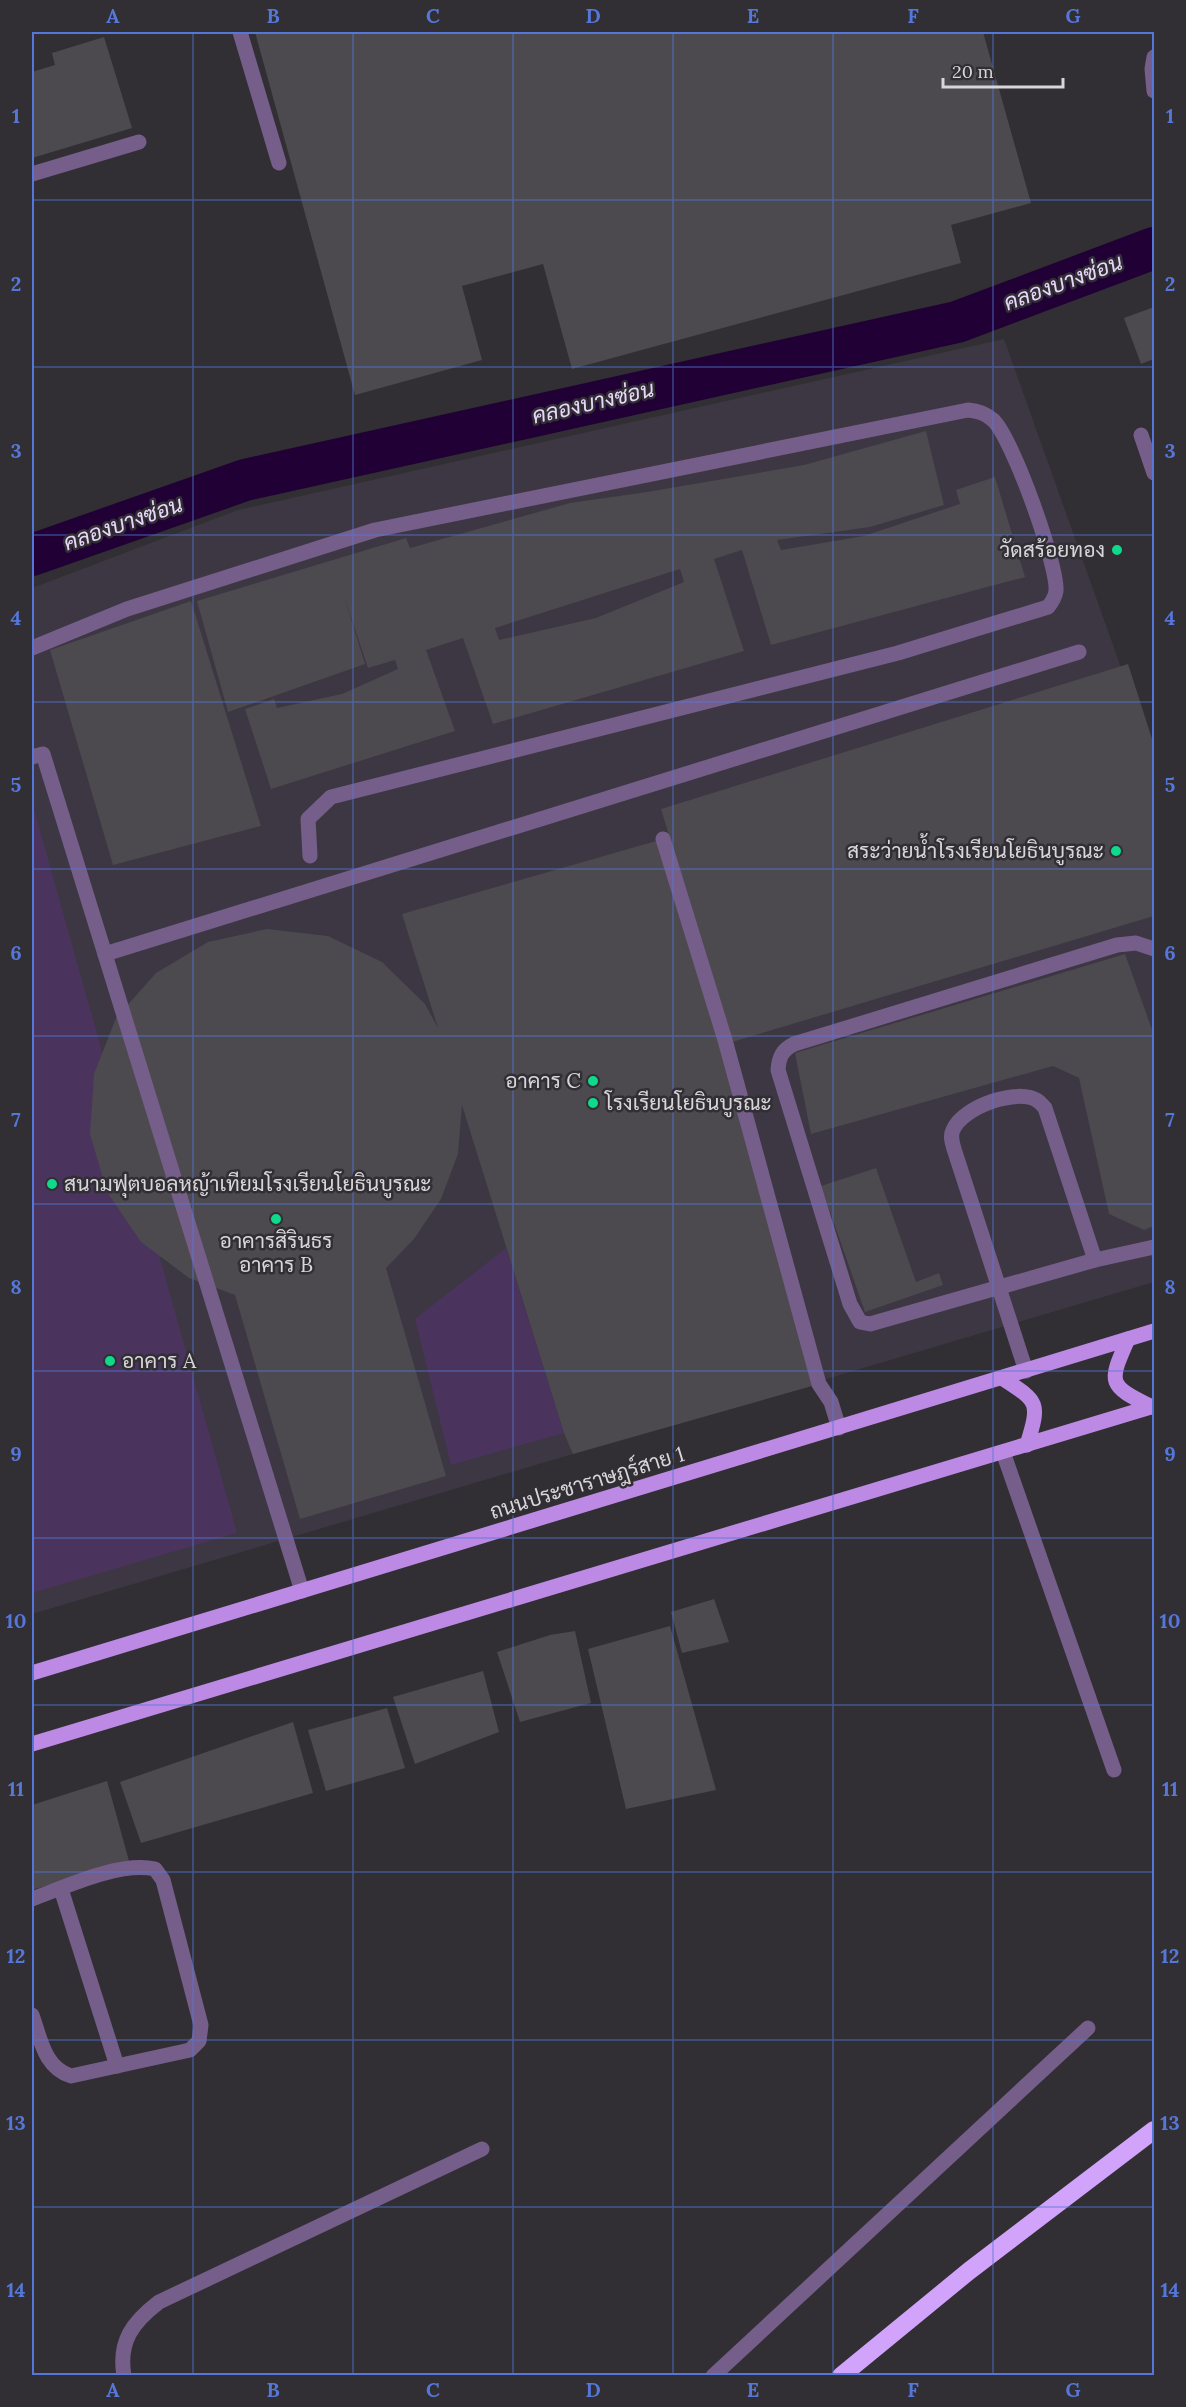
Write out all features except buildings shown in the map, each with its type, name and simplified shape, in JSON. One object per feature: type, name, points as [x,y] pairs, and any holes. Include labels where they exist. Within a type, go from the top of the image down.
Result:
[{"type":"highway","points":[[841,2376],[969,2271],[1155,2130]]},
{"type":"main road","name":"ถนนประชาราษฎร์สาย 1","points":[[32,1672],[1155,1331]]},
{"type":"main road","points":[[1128,1340],[1115,1370],[1116,1380],[1123,1392],[1153,1406]]},
{"type":"main road","points":[[1002,1378],[1030,1396],[1035,1407],[1035,1418],[1027,1445]]},
{"type":"main road","points":[[32,1744],[1153,1406]]},
{"type":"street","points":[[240,32],[279,163]]},
{"type":"street","points":[[1155,57],[1152,69],[1155,91]]},
{"type":"street","points":[[32,174],[139,142]]},
{"type":"street","points":[[32,648],[127,609],[307,550],[398,526],[968,410],[982,412],[994,421],[1011,446],[1052,567],[1056,589],[1054,600],[1048,607],[898,652],[331,797],[308,819],[310,856]]},
{"type":"street","points":[[1141,435],[1155,473]]},
{"type":"street","points":[[105,954],[1079,652]]},
{"type":"street","points":[[32,757],[43,754],[302,1591]]},
{"type":"street","points":[[663,840],[725,1040],[819,1384],[831,1402],[839,1428]]},
{"type":"street","points":[[1155,949],[1136,943],[1117,945],[794,1044],[780,1055],[778,1070],[850,1304],[860,1322],[870,1324],[1000,1289],[1095,1260],[1155,1247]]},
{"type":"street","points":[[1026,1371],[951,1139],[956,1124],[966,1114],[994,1101],[1027,1097],[1038,1101],[1045,1108],[1095,1260]]},
{"type":"street","points":[[1004,1452],[1114,1770]]},
{"type":"street","points":[[32,1899],[91,1877],[142,1866],[155,1869],[163,1880],[201,2025],[199,2041],[190,2050],[71,2076],[58,2072],[50,2063],[32,2015]]},
{"type":"street","points":[[61,1889],[117,2066]]},
{"type":"street","points":[[713,2376],[1088,2028]]},
{"type":"street","points":[[124,2376],[122,2364],[126,2341],[137,2320],[159,2302],[482,2148]]},
{"type":"shaded area","name":"โรงเรียนโยธินบูรณะ","points":[[1004,339],[1154,760],[1154,1282],[32,1614],[32,588],[238,510]]},
{"type":"shaded area","name":"อาคาร A","points":[[32,802],[237,1533],[32,1593]]},
{"type":"shaded area","points":[[506,1248],[564,1433],[451,1465],[415,1319]]},
{"type":"waterway","name":"คลองบางซ่อน","points":[[32,555],[245,480],[957,322],[1154,248]]},
{"type":"place","name":"วัดสร้อยทอง","points":[[1117,550]]},
{"type":"place","name":"สระว่ายนํ้าโรงเรียนโยธินบูรณะ","points":[[1116,851]]},
{"type":"place","name":"อาคาร C","points":[[593,1081]]},
{"type":"place","name":"โรงเรียนโยธินบูรณะ","points":[[593,1103]]},
{"type":"place","name":"สนามฟุตบอลหญ้าเทียมโรงเรียนโยธินบูรณะ","points":[[52,1184]]},
{"type":"place","name":"อาคารสิรินธร อาคาร B","points":[[276,1219]]},
{"type":"place","name":"อาคาร A","points":[[110,1361]]}]
